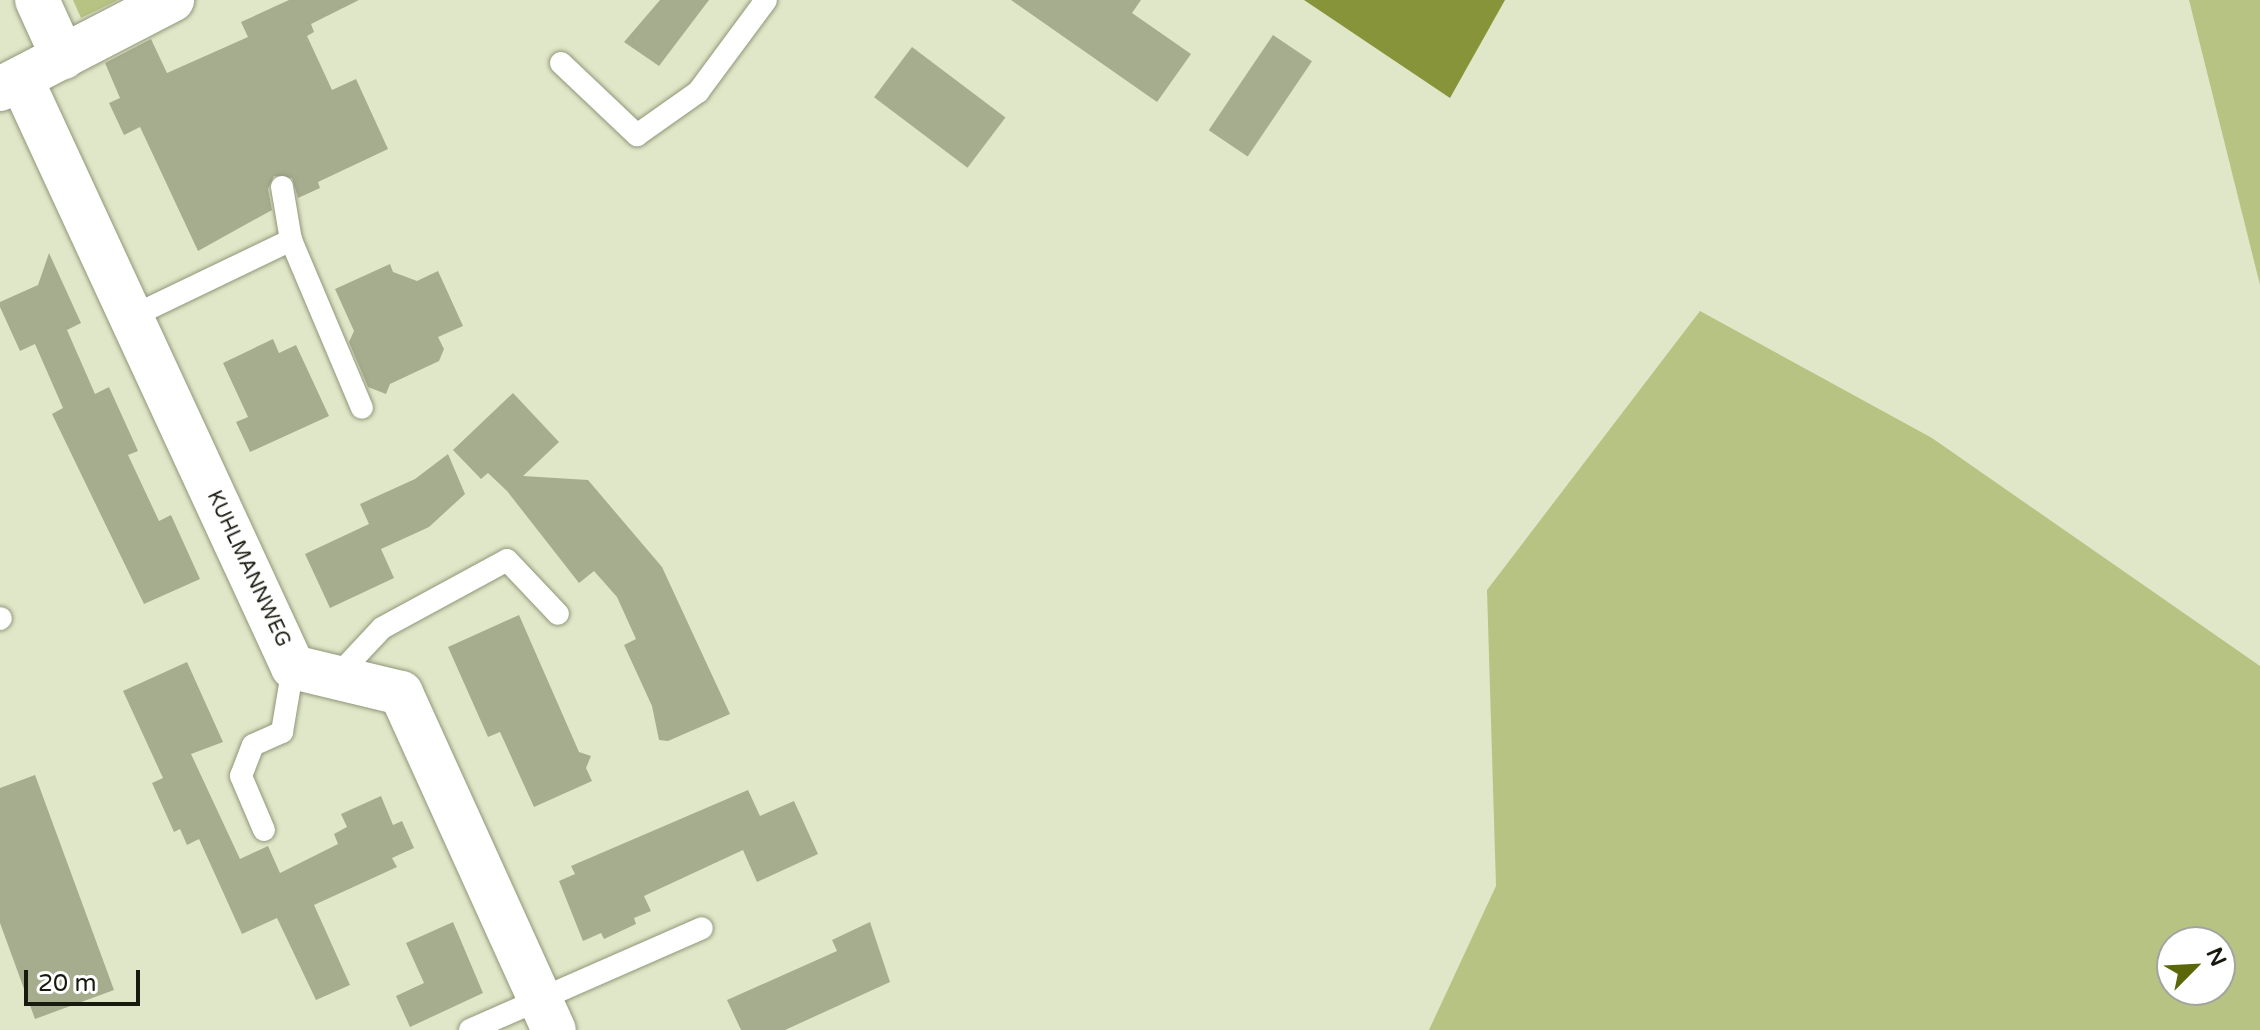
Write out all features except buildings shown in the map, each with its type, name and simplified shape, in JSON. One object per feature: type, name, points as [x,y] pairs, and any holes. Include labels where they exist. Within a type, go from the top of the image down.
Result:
[{"type":"street","points":[[37,0],[63,57]]},
{"type":"street","points":[[11,84],[172,0]]},
{"type":"street","name":"KUHLMANNWEG","points":[[11,84],[131,317],[293,667],[401,693],[547,1015]]},
{"type":"lane","points":[[561,63],[637,135],[698,92],[766,0]]},
{"type":"lane","points":[[282,187],[291,240],[362,408]]},
{"type":"lane","points":[[131,317],[291,240]]},
{"type":"lane","points":[[337,676],[382,628],[507,560],[558,614]]},
{"type":"lane","points":[[264,830],[241,776],[253,745],[282,732],[293,667]]},
{"type":"lane","points":[[470,1030],[547,1015],[702,928]]},
{"type":"shaded area","points":[[73,0],[118,0],[81,18]]},
{"type":"shaded area","points":[[1304,0],[1505,0],[1450,98]]},
{"type":"shaded area","points":[[2189,0],[2260,0],[2260,285]]},
{"type":"shaded area","points":[[1700,311],[1932,438],[2260,666],[2260,1030],[1429,1030],[1496,886],[1487,590]]}]
